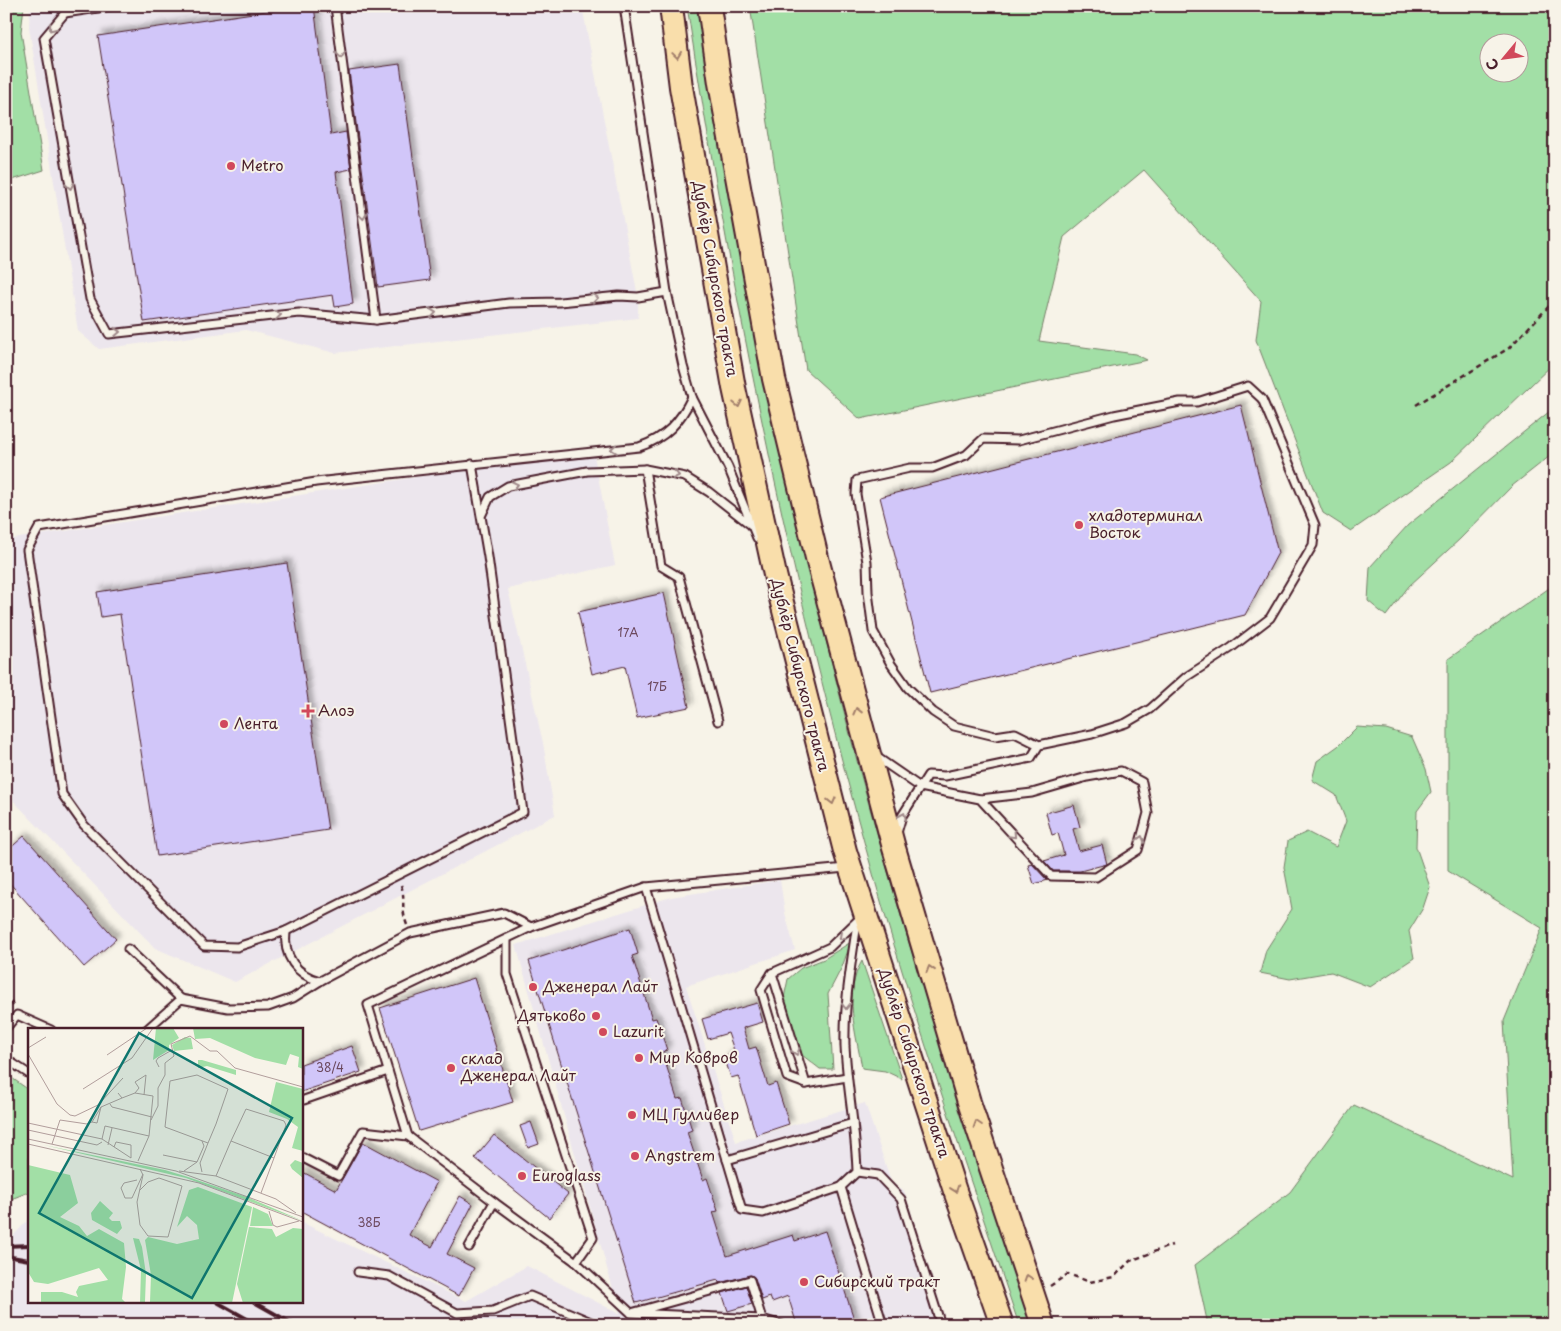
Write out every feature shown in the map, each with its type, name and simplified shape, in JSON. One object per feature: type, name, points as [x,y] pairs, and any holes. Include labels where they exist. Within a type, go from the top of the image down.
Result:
[{"type":"main road","name":"Дублёр Сибирского тракта","points":[[671,6],[681,87],[734,388],[775,575],[850,868],[955,1191],[1002,1325]]},
{"type":"main road","points":[[708,6],[720,83],[774,379],[867,750],[969,1102],[1043,1325]]},
{"type":"lane","points":[[111,6],[65,13],[44,38],[90,299],[109,334],[299,313],[376,320],[509,304],[560,302],[619,296],[638,297],[667,292]]},
{"type":"lane","points":[[335,6],[376,320]]},
{"type":"lane","points":[[624,6],[667,292],[692,397],[728,467],[752,526],[775,575]]},
{"type":"lane","points":[[894,848],[902,816],[928,775],[945,776],[1031,758],[1039,745],[1092,734],[1126,723],[1150,709],[1186,677],[1231,648],[1270,618],[1313,545],[1315,525],[1262,398],[1248,386],[1197,402],[1180,402],[1114,415],[1019,440],[982,439],[966,455],[932,468],[910,468],[857,480],[856,494],[867,562],[868,592],[873,631],[903,680],[933,712],[954,726],[994,736],[1016,733],[1039,745]]},
{"type":"lane","points":[[472,464],[482,516],[524,810],[522,814],[286,931],[237,947],[204,946],[84,825],[62,794],[27,550],[39,528],[316,482],[472,464],[639,447],[654,442],[666,433],[682,417],[692,397]]},
{"type":"lane","points":[[482,516],[490,496],[508,486],[587,471],[645,469],[685,477],[709,492],[752,526]]},
{"type":"lane","points":[[645,469],[661,566],[679,577],[718,721]]},
{"type":"lane","points":[[867,750],[920,787],[980,799],[1032,793],[1087,777],[1120,771],[1142,782],[1148,814],[1138,850],[1096,877],[1051,876],[980,799]]},
{"type":"lane","points":[[408,1136],[368,1005],[530,927],[646,887],[850,868]]},
{"type":"lane","points":[[646,887],[742,1210],[763,1214],[841,1187],[857,1172]]},
{"type":"lane","points":[[857,1172],[847,1077],[846,993],[860,895]]},
{"type":"lane","points":[[128,949],[181,999],[228,1008],[268,1007],[293,998],[320,981],[410,933],[504,913],[530,927]]},
{"type":"lane","points":[[847,1077],[806,1084],[787,1077],[761,990],[772,973],[830,947],[857,923]]},
{"type":"lane","points":[[286,931],[285,941],[296,968],[306,977],[320,981]]},
{"type":"lane","points":[[507,939],[507,974],[593,1238],[576,1262]]},
{"type":"lane","points":[[772,973],[806,1084]]},
{"type":"lane","points":[[148,1028],[181,999]]},
{"type":"lane","points":[[6,1028],[18,1015],[47,1028]]},
{"type":"lane","points":[[6,1059],[28,1073]]},
{"type":"lane","points":[[302,1101],[388,1071]]},
{"type":"lane","points":[[727,1160],[853,1123]]},
{"type":"lane","points":[[302,1158],[338,1176],[363,1131],[408,1136],[576,1262],[631,1313],[762,1319],[782,1325]]},
{"type":"lane","points":[[857,1172],[878,1175],[901,1199],[941,1325]]},
{"type":"lane","points":[[841,1187],[883,1325]]},
{"type":"lane","points":[[470,1247],[494,1202]]},
{"type":"lane","points":[[358,1272],[389,1276],[457,1313],[493,1311],[530,1296],[598,1325]]},
{"type":"lane","points":[[631,1313],[750,1280],[762,1319]]},
{"type":"path","points":[[1416,405],[1510,348],[1555,300]]},
{"type":"path","points":[[398,874],[404,894],[401,911],[410,933]]},
{"type":"path","points":[[1034,1297],[1068,1274],[1090,1282],[1114,1277],[1130,1260],[1172,1244]]},
{"type":"shaded area","points":[[30,6],[582,6],[638,297],[638,318],[335,353],[246,330],[99,349],[78,331],[29,27]]},
{"type":"shaded area","points":[[593,450],[615,565],[508,589],[543,743],[555,815],[235,982],[155,948],[6,793],[6,540]]},
{"type":"shaded area","points":[[780,880],[785,913],[795,950],[686,986],[736,1142],[865,1103],[893,1187],[904,1190],[947,1325],[6,1325],[6,1237],[13,1236],[28,1220],[28,1304],[302,1304],[302,1222],[466,1301],[527,1266],[620,1314],[516,945],[671,897]]},
{"type":"green space","points":[[6,6],[24,6],[21,32],[44,170],[6,182]]},
{"type":"green space","points":[[687,6],[702,6],[791,485],[808,565],[849,730],[922,986],[1032,1325],[1019,1325],[934,1072],[875,880],[830,716],[760,414],[721,210]]},
{"type":"green space","points":[[750,6],[1555,6],[1555,362],[1451,462],[1351,531],[1323,513],[1256,340],[1261,301],[1144,170],[1064,237],[1039,341],[1135,354],[1147,360],[860,419],[806,370]]},
{"type":"green space","points":[[1555,407],[1555,452],[1512,486],[1460,539],[1409,586],[1386,616],[1368,601],[1370,567],[1408,525]]},
{"type":"green space","points":[[1555,584],[1555,1325],[1208,1325],[1195,1265],[1290,1192],[1354,1105],[1513,1180],[1504,1021],[1542,928],[1448,871],[1448,659]]},
{"type":"green space","points":[[1357,727],[1386,729],[1412,737],[1426,769],[1431,792],[1417,811],[1416,847],[1430,887],[1423,908],[1409,931],[1414,958],[1370,987],[1331,972],[1290,979],[1260,973],[1266,950],[1292,909],[1284,867],[1288,841],[1307,832],[1336,847],[1346,821],[1336,795],[1312,780],[1317,761],[1338,746]]},
{"type":"green space","points":[[851,942],[842,967],[828,994],[833,1069],[820,1069],[802,1055],[784,998],[788,979],[801,968],[824,959]]},
{"type":"green space","points":[[862,961],[902,1079],[885,1071],[862,1068],[854,1027],[852,1000],[856,973]]},
{"type":"green space","points":[[6,1074],[28,1089],[28,1192],[6,1201]]},
{"type":"building","points":[[300,6],[314,6],[331,135],[346,132],[351,169],[336,172],[353,304],[335,307],[333,295],[144,322],[98,36]]},
{"type":"building","points":[[400,64],[430,280],[378,287],[349,71]]},
{"type":"building","name":"хладотерминал Восток","points":[[1241,405],[1278,553],[1245,615],[930,693],[880,497]]},
{"type":"building","name":"Лента","points":[[287,563],[328,830],[157,856],[120,614],[101,617],[97,592]]},
{"type":"building","points":[[664,593],[689,707],[637,718],[625,666],[592,674],[578,612]]},
{"type":"building","points":[[1074,805],[1080,827],[1073,829],[1079,851],[1102,845],[1107,864],[1080,871],[1053,871],[1044,861],[1064,855],[1058,833],[1052,835],[1046,813]]},
{"type":"building","points":[[24,836],[116,939],[84,967],[6,879],[6,852]]},
{"type":"building","points":[[1032,864],[1048,880],[1034,884],[1028,865]]},
{"type":"building","name":"МЦ Гулливер","points":[[630,928],[638,954],[632,956],[652,1019],[656,1018],[667,1050],[662,1052],[677,1099],[682,1098],[692,1130],[687,1132],[703,1180],[707,1178],[718,1211],[713,1212],[727,1256],[793,1235],[795,1241],[825,1231],[856,1325],[797,1325],[788,1296],[772,1302],[770,1297],[762,1300],[755,1278],[751,1275],[719,1283],[718,1280],[636,1303],[529,961]]},
{"type":"building","points":[[474,978],[513,1102],[419,1131],[380,1008]]},
{"type":"building","points":[[757,1003],[763,1022],[743,1028],[749,1049],[756,1047],[768,1086],[776,1083],[789,1124],[756,1135],[738,1076],[731,1078],[724,1056],[735,1053],[728,1033],[708,1039],[702,1019]]},
{"type":"building","points":[[352,1046],[361,1072],[302,1092],[302,1064]]},
{"type":"building","points":[[531,1122],[539,1144],[528,1148],[520,1126]]},
{"type":"building","name":"Euroglass","points":[[494,1135],[568,1194],[549,1218],[475,1158]]},
{"type":"building","points":[[363,1142],[437,1182],[409,1235],[432,1247],[460,1196],[473,1204],[447,1254],[474,1268],[459,1296],[302,1212],[302,1172],[336,1190]]},
{"type":"building","points":[[746,1286],[752,1304],[728,1311],[722,1293]]},
{"type":"railway","points":[[6,1246],[28,1245]]},
{"type":"railway","points":[[6,1256],[28,1260]]},
{"type":"railway","points":[[221,1304],[258,1325]]},
{"type":"railway","points":[[258,1304],[295,1325]]},
{"type":"place","name":"Metro","points":[[231,166]]},
{"type":"place","name":"хладотерминал Восток","points":[[1079,525]]},
{"type":"place","name":"Алоэ","points":[[308,711]]},
{"type":"place","name":"Лента","points":[[224,724]]},
{"type":"place","name":"Дженерал Лайт","points":[[533,987]]},
{"type":"place","name":"Дятьково","points":[[596,1016]]},
{"type":"place","name":"Lazurit","points":[[603,1032]]},
{"type":"place","name":"Мир Ковров","points":[[639,1058]]},
{"type":"place","name":"склад Дженерал Лайт","points":[[451,1068]]},
{"type":"place","name":"МЦ Гулливер","points":[[632,1115]]},
{"type":"place","name":"Angstrem","points":[[635,1156]]},
{"type":"place","name":"Euroglass","points":[[522,1176]]},
{"type":"place","name":"Сибирский тракт","points":[[804,1282]]}]
